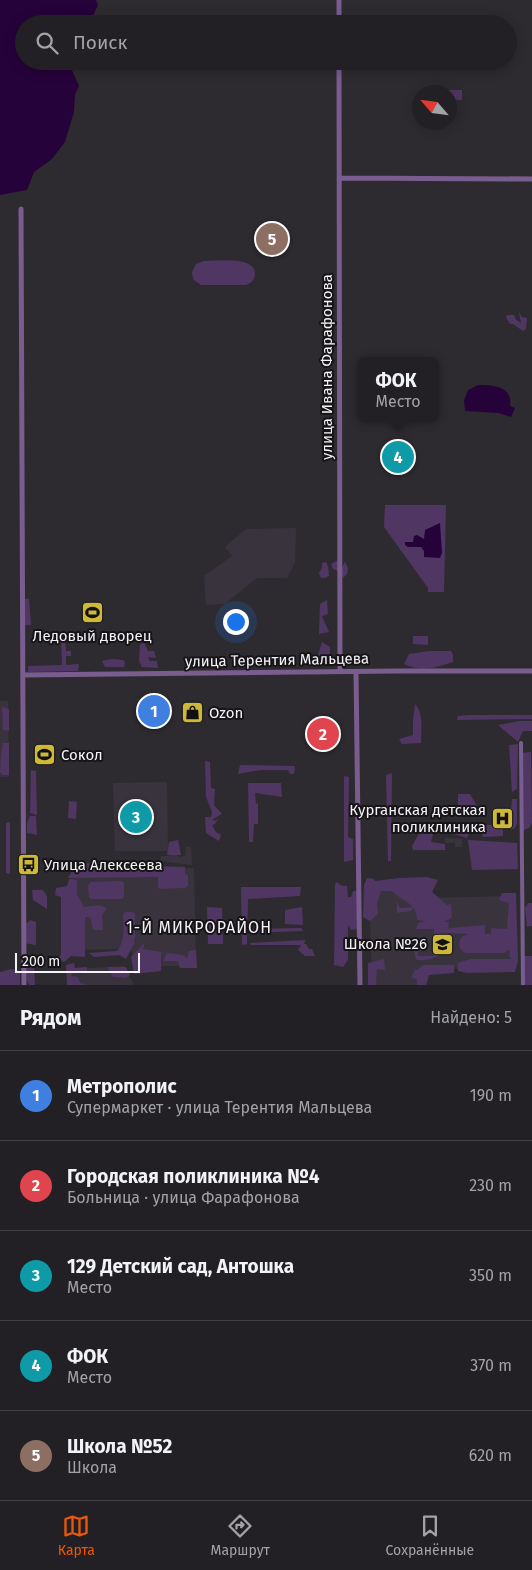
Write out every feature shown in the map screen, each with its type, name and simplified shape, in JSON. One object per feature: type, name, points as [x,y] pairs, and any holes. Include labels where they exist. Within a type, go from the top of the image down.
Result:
[{"type":"street","points":[[339,0],[339,15]]},
{"type":"street","name":"улица Ивана Фарафонова","points":[[339,70],[340,672]]},
{"type":"street","points":[[340,178],[532,179]]},
{"type":"street","points":[[21,209],[24,985]]},
{"type":"street","name":"улица Терентия Мальцева","points":[[23,676],[532,671]]},
{"type":"street","points":[[356,672],[360,985]]},
{"type":"street","points":[[521,743],[523,985]]},
{"type":"shaded area","points":[[0,0],[96,0],[98,5],[93,15],[15,15],[15,70],[72,70],[79,86],[75,95],[74,112],[65,142],[52,159],[34,172],[27,190],[0,195]]},
{"type":"shaded area","points":[[457,90],[462,90],[462,100],[457,100]]},
{"type":"shaded area","points":[[226,260],[248,264],[253,268],[254,278],[246,285],[201,285],[193,279],[192,272],[196,264],[204,261]]},
{"type":"shaded area","points":[[519,312],[522,317],[527,318],[526,329],[523,331],[510,324],[506,317],[507,315],[514,315],[516,320],[521,323]]},
{"type":"shaded area","points":[[478,385],[496,386],[505,391],[510,399],[510,406],[515,408],[511,417],[498,413],[465,411],[464,400],[468,390]]},
{"type":"shaded area","points":[[385,505],[446,505],[444,592],[428,592],[428,588],[384,527]]},
{"type":"shaded area","points":[[440,523],[442,553],[440,558],[424,557],[424,551],[421,547],[408,547],[405,545],[405,542],[413,542],[414,536],[417,535],[424,539],[425,530]]},
{"type":"shaded area","points":[[296,528],[295,562],[287,578],[257,578],[225,604],[206,605],[204,576],[232,556],[225,547],[246,529]]},
{"type":"shaded area","points":[[339,560],[342,567],[345,562],[348,568],[347,574],[343,578],[341,572],[333,569],[331,564]]},
{"type":"shaded area","points":[[326,562],[329,576],[321,578],[319,573],[322,563]]},
{"type":"shaded area","points":[[24,599],[29,599],[31,625],[23,625]]},
{"type":"shaded area","points":[[327,600],[328,614],[322,616],[329,632],[319,634],[320,604]]},
{"type":"shaded area","points":[[413,636],[428,636],[428,645],[413,644]]},
{"type":"shaded area","points":[[61,641],[65,641],[66,651],[71,651],[71,656],[66,656],[66,665],[79,664],[78,671],[28,672],[28,666],[62,665]]},
{"type":"shaded area","points":[[322,642],[330,647],[330,655],[336,659],[330,664],[322,663],[317,658]]},
{"type":"shaded area","points":[[144,643],[148,651],[154,651],[156,658],[148,657],[150,661],[157,661],[158,668],[142,667],[139,661],[140,644]]},
{"type":"shaded area","points":[[429,651],[451,651],[453,662],[428,668],[416,668],[404,664],[409,654]]},
{"type":"shaded area","points":[[111,659],[123,660],[125,662],[124,667],[105,667],[102,661]]},
{"type":"shaded area","points":[[0,701],[8,701],[9,777],[0,777]]},
{"type":"shaded area","points":[[415,704],[421,717],[421,743],[402,744],[399,739],[413,735]]},
{"type":"shaded area","points":[[2,707],[9,709],[9,731],[3,730]]},
{"type":"shaded area","points":[[532,715],[532,719],[457,720],[458,716]]},
{"type":"shaded area","points":[[532,721],[532,731],[523,731],[518,742],[498,725]]},
{"type":"shaded area","points":[[3,743],[9,743],[9,775],[3,775],[0,772]]},
{"type":"shaded area","points":[[518,744],[517,789],[512,792],[509,745]]},
{"type":"shaded area","points":[[531,752],[532,823],[529,828],[522,831],[521,753]]},
{"type":"shaded area","points":[[205,761],[210,762],[211,788],[215,789],[214,805],[222,814],[213,819],[214,821],[218,819],[212,825],[216,832],[221,835],[219,841],[206,833],[205,817],[211,817],[212,812],[206,797]]},
{"type":"shaded area","points":[[240,765],[295,766],[294,774],[290,774],[288,770],[261,770],[238,774]]},
{"type":"shaded area","points":[[31,770],[36,771],[37,815],[30,813]]},
{"type":"shaded area","points":[[392,773],[391,861],[388,861],[386,775]]},
{"type":"shaded area","points":[[344,776],[349,777],[348,837],[353,839],[353,860],[344,862]]},
{"type":"shaded area","points":[[167,782],[168,851],[115,851],[113,783]]},
{"type":"shaded area","points":[[248,783],[281,783],[282,797],[255,793],[256,804],[258,803],[258,824],[254,824],[253,842],[249,842]]},
{"type":"shaded area","points":[[458,794],[470,794],[481,813],[458,813]]},
{"type":"shaded area","points":[[512,799],[517,799],[517,824],[514,829],[504,827],[510,823]]},
{"type":"shaded area","points":[[69,801],[77,802],[76,819],[68,818]]},
{"type":"shaded area","points":[[30,816],[36,816],[37,835],[27,833],[27,823]]},
{"type":"shaded area","points":[[10,822],[10,874],[6,873],[6,823]]},
{"type":"shaded area","points":[[427,824],[433,833],[431,842],[445,844],[445,850],[413,850],[412,846],[421,830]]},
{"type":"shaded area","points":[[503,825],[503,836],[483,837],[481,830],[471,830],[467,838],[443,831],[441,826]]},
{"type":"shaded area","points":[[445,838],[462,839],[462,847],[455,847],[455,843],[445,843]]},
{"type":"shaded area","points":[[178,840],[181,855],[167,855],[169,842]]},
{"type":"shaded area","points":[[468,840],[517,843],[518,869],[472,870]]},
{"type":"shaded area","points":[[186,847],[191,847],[192,865],[160,861],[161,856],[169,856],[171,853],[177,854],[178,857],[185,856]]},
{"type":"shaded area","points":[[107,862],[112,870],[157,866],[185,867],[185,874],[188,875],[188,886],[185,888],[161,889],[158,888],[158,877],[68,878],[76,864]]},
{"type":"shaded area","points":[[126,865],[161,867],[162,870],[194,868],[196,965],[145,967],[129,949],[70,950],[71,873],[126,871]]},
{"type":"shaded area","points":[[427,877],[438,880],[432,892],[447,905],[451,904],[452,918],[443,922],[449,922],[448,929],[485,925],[485,934],[491,934],[491,928],[507,929],[509,903],[499,900],[502,893],[516,893],[518,961],[515,972],[467,973],[458,971],[458,963],[470,959],[512,959],[510,958],[509,950],[504,953],[465,953],[460,948],[459,942],[461,937],[468,934],[448,933],[447,946],[442,953],[430,959],[417,960],[414,940],[422,939],[421,951],[418,951],[418,956],[434,956],[434,929],[416,929],[418,923],[426,921],[417,920],[412,906],[392,891],[381,891],[377,904],[378,914],[370,921],[363,917],[364,885],[367,878],[374,879],[375,881]]},
{"type":"shaded area","points":[[69,879],[77,880],[77,894],[84,907],[99,905],[107,908],[102,915],[103,930],[93,930],[90,917],[85,917],[85,957],[71,956],[64,962],[56,959],[61,955],[61,897],[55,895],[56,888],[67,886]]},
{"type":"shaded area","points":[[122,881],[124,883],[124,897],[122,899],[91,899],[89,897],[88,885],[91,882]]},
{"type":"shaded area","points":[[337,882],[342,886],[347,886],[348,897],[351,897],[353,891],[357,891],[358,929],[351,930],[348,925],[348,960],[343,967],[334,965],[335,884]]},
{"type":"shaded area","name":"Школа №26","points":[[369,882],[429,898],[514,896],[516,967],[422,970],[422,985],[372,985]]},
{"type":"shaded area","points":[[241,887],[301,887],[300,896],[248,899],[247,944],[242,945]]},
{"type":"shaded area","points":[[32,890],[43,890],[47,896],[47,909],[33,900]]},
{"type":"shaded area","points":[[397,902],[400,908],[413,907],[412,911],[397,913]]},
{"type":"shaded area","points":[[528,903],[532,903],[532,926],[527,927],[525,908]]},
{"type":"shaded area","points":[[207,907],[222,908],[223,944],[208,944]]},
{"type":"shaded area","points":[[302,907],[303,925],[285,924],[285,910]]},
{"type":"shaded area","points":[[125,912],[135,914],[135,939],[133,941],[135,942],[126,959],[119,955],[94,957],[89,953],[117,951],[120,947],[123,938],[123,915]]},
{"type":"shaded area","points":[[30,920],[36,922],[36,945],[24,943],[26,924]]},
{"type":"shaded area","points":[[301,928],[303,931],[249,933],[249,929]]},
{"type":"shaded area","points":[[305,940],[304,944],[309,949],[312,949],[315,956],[305,956],[298,950],[301,945],[251,945],[250,943]]},
{"type":"shaded area","points":[[145,942],[143,949],[161,952],[161,971],[134,974],[131,957]]},
{"type":"shaded area","points":[[196,950],[197,968],[180,968],[178,961],[163,961],[167,953],[183,955],[187,958],[189,951]]},
{"type":"shaded area","points":[[521,956],[532,956],[532,985],[524,985]]},
{"type":"shaded area","points":[[384,959],[385,970],[377,969],[376,985],[368,985],[368,963]]},
{"type":"shaded area","points":[[26,962],[34,964],[35,985],[29,985],[27,981]]},
{"type":"shaded area","points":[[74,963],[75,968],[87,967],[87,973],[75,971],[71,976],[78,977],[80,983],[87,985],[67,985],[66,965]]},
{"type":"shaded area","points":[[423,965],[454,965],[454,973],[429,975],[426,985],[417,985],[417,979],[411,978],[415,969],[417,970]]},
{"type":"shaded area","points":[[125,966],[134,985],[73,985],[72,969]]},
{"type":"shaded area","points":[[107,967],[126,967],[130,975],[126,978],[113,977]]},
{"type":"shaded area","points":[[11,969],[20,971],[20,985],[0,985],[0,972]]},
{"type":"place","name":"Школа №52","points":[[272,239]]},
{"type":"place","name":"ФОК","points":[[398,457]]},
{"type":"place","name":"Ледовый дворец","points":[[92,613]]},
{"type":"place","name":"Метрополис","points":[[154,711]]},
{"type":"place","name":"Ozon","points":[[193,713]]},
{"type":"place","name":"Городская поликлиника №4","points":[[323,734]]},
{"type":"place","name":"Сокол","points":[[45,755]]},
{"type":"place","name":"129 Детский сад, Антошка","points":[[136,817]]},
{"type":"place","name":"Курганская детская поликлиника","points":[[502,819]]},
{"type":"place","name":"Улица Алексеева","points":[[28,865]]},
{"type":"place","name":"Школа №26","points":[[443,944]]},
{"type":"district","name":"1-Й МИКРОРАЙОН","points":[[199,927]]}]
